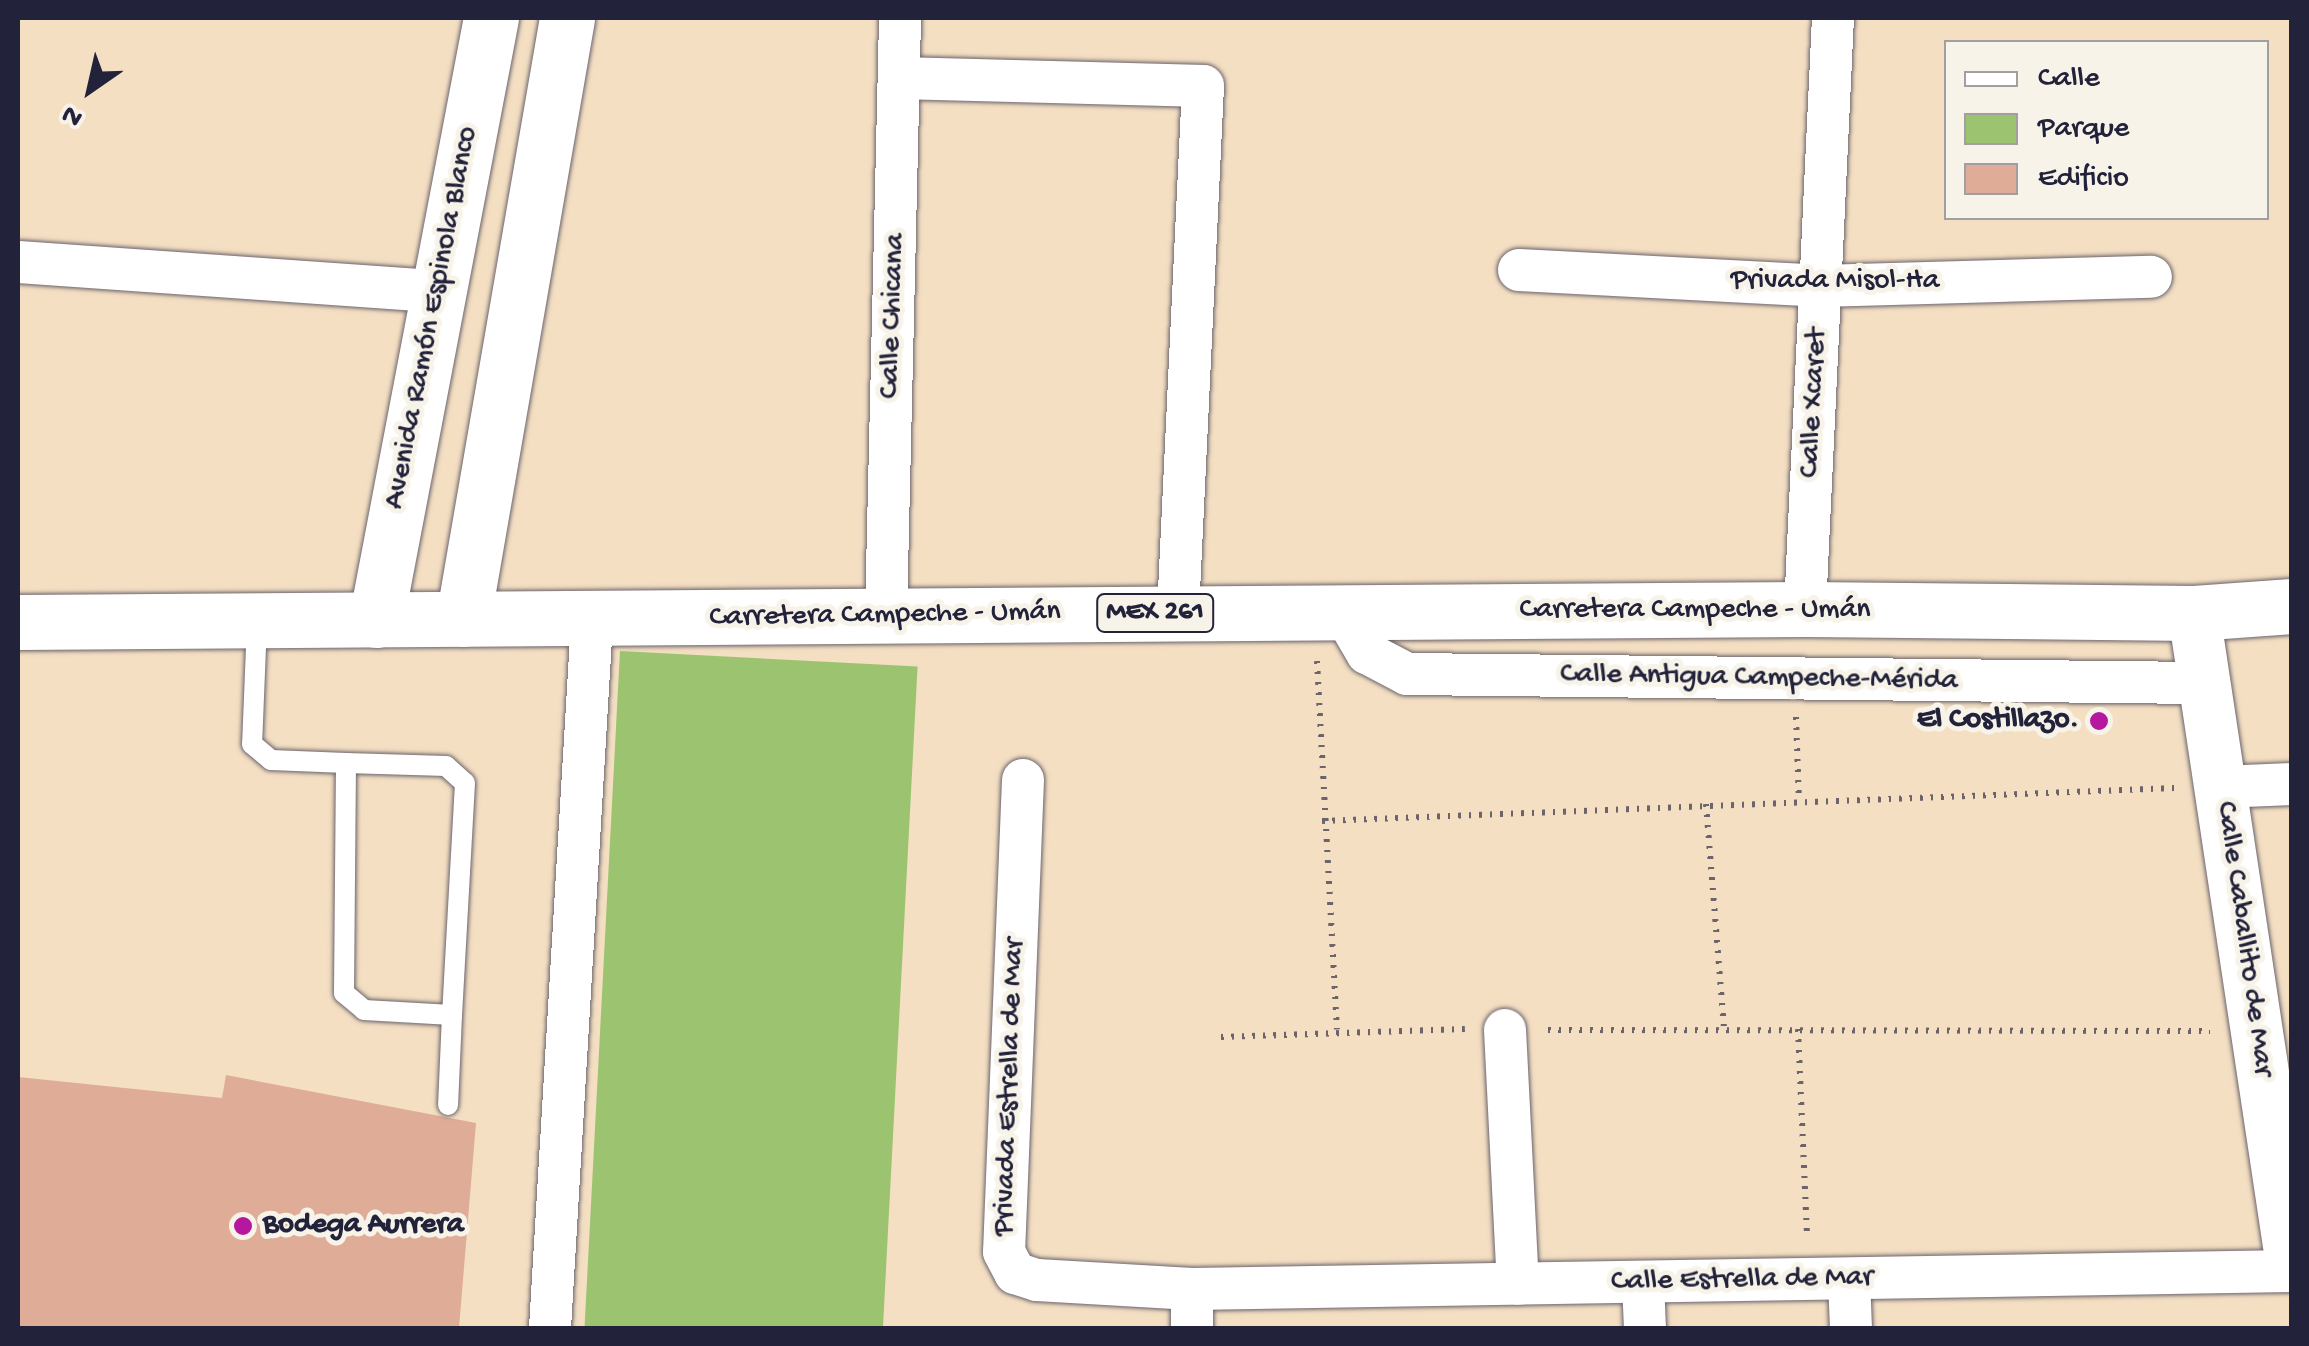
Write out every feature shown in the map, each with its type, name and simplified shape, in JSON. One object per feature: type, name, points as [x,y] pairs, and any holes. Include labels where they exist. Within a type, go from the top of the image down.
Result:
[{"type":"main road","name":"Avenida Ramón Espinola Blanco","points":[[376,620],[491,18]]},
{"type":"main road","points":[[463,619],[566,18]]},
{"type":"main road","name":"Carretera Campeche - Umán","points":[[18,622],[1805,610],[2194,613],[2292,606]]},
{"type":"street","name":"Calle Chicana","points":[[886,614],[900,18]]},
{"type":"street","name":"Calle Xcaret","points":[[1805,610],[1833,18]]},
{"type":"street","points":[[900,78],[1203,86],[1178,613]]},
{"type":"street","points":[[18,262],[437,291]]},
{"type":"street","name":"Privada Misol-Ha","points":[[1519,270],[1820,286],[2151,278]]},
{"type":"street","name":"Calle Antigua Campeche-Mérida","points":[[1330,613],[1367,653],[1407,674],[2204,683]]},
{"type":"street","name":"Calle Caballito de Mar","points":[[2194,613],[2256,1031],[2278,1087],[2292,1268]]},
{"type":"street","points":[[550,1328],[592,621]]},
{"type":"street","name":"Privada Estrella de Mar","points":[[1022,780],[1004,1252],[1015,1272],[1036,1280],[1192,1309]]},
{"type":"street","points":[[2220,787],[2292,784]]},
{"type":"street","points":[[1505,1030],[1518,1284]]},
{"type":"street","name":"Calle Estrella de Mar","points":[[1192,1309],[1518,1284],[2292,1268]]},
{"type":"street","points":[[1829,1280],[1851,1328]]},
{"type":"street","points":[[1643,1282],[1645,1328]]},
{"type":"lane","points":[[258,620],[252,744],[271,760],[446,766],[465,783],[448,1104]]},
{"type":"lane","points":[[346,763],[344,993],[364,1010],[452,1015]]},
{"type":"path","points":[[1330,613],[1322,821],[1338,1029]]},
{"type":"path","points":[[1795,680],[1798,801]]},
{"type":"path","points":[[1322,821],[2220,787]]},
{"type":"path","points":[[1706,804],[1724,1030]]},
{"type":"path","points":[[1221,1038],[1338,1029],[2256,1031]]},
{"type":"path","points":[[1798,1030],[1829,1280]]},
{"type":"green space","points":[[620,651],[918,667],[883,1328],[585,1328]]},
{"type":"building","name":"Bodega Aurrera","points":[[226,1075],[476,1123],[459,1328],[18,1328],[18,1077],[222,1098]]},
{"type":"place","name":"El Costillazo.","points":[[2099,721]]},
{"type":"place","name":"Bodega Aurrera","points":[[243,1226]]}]
